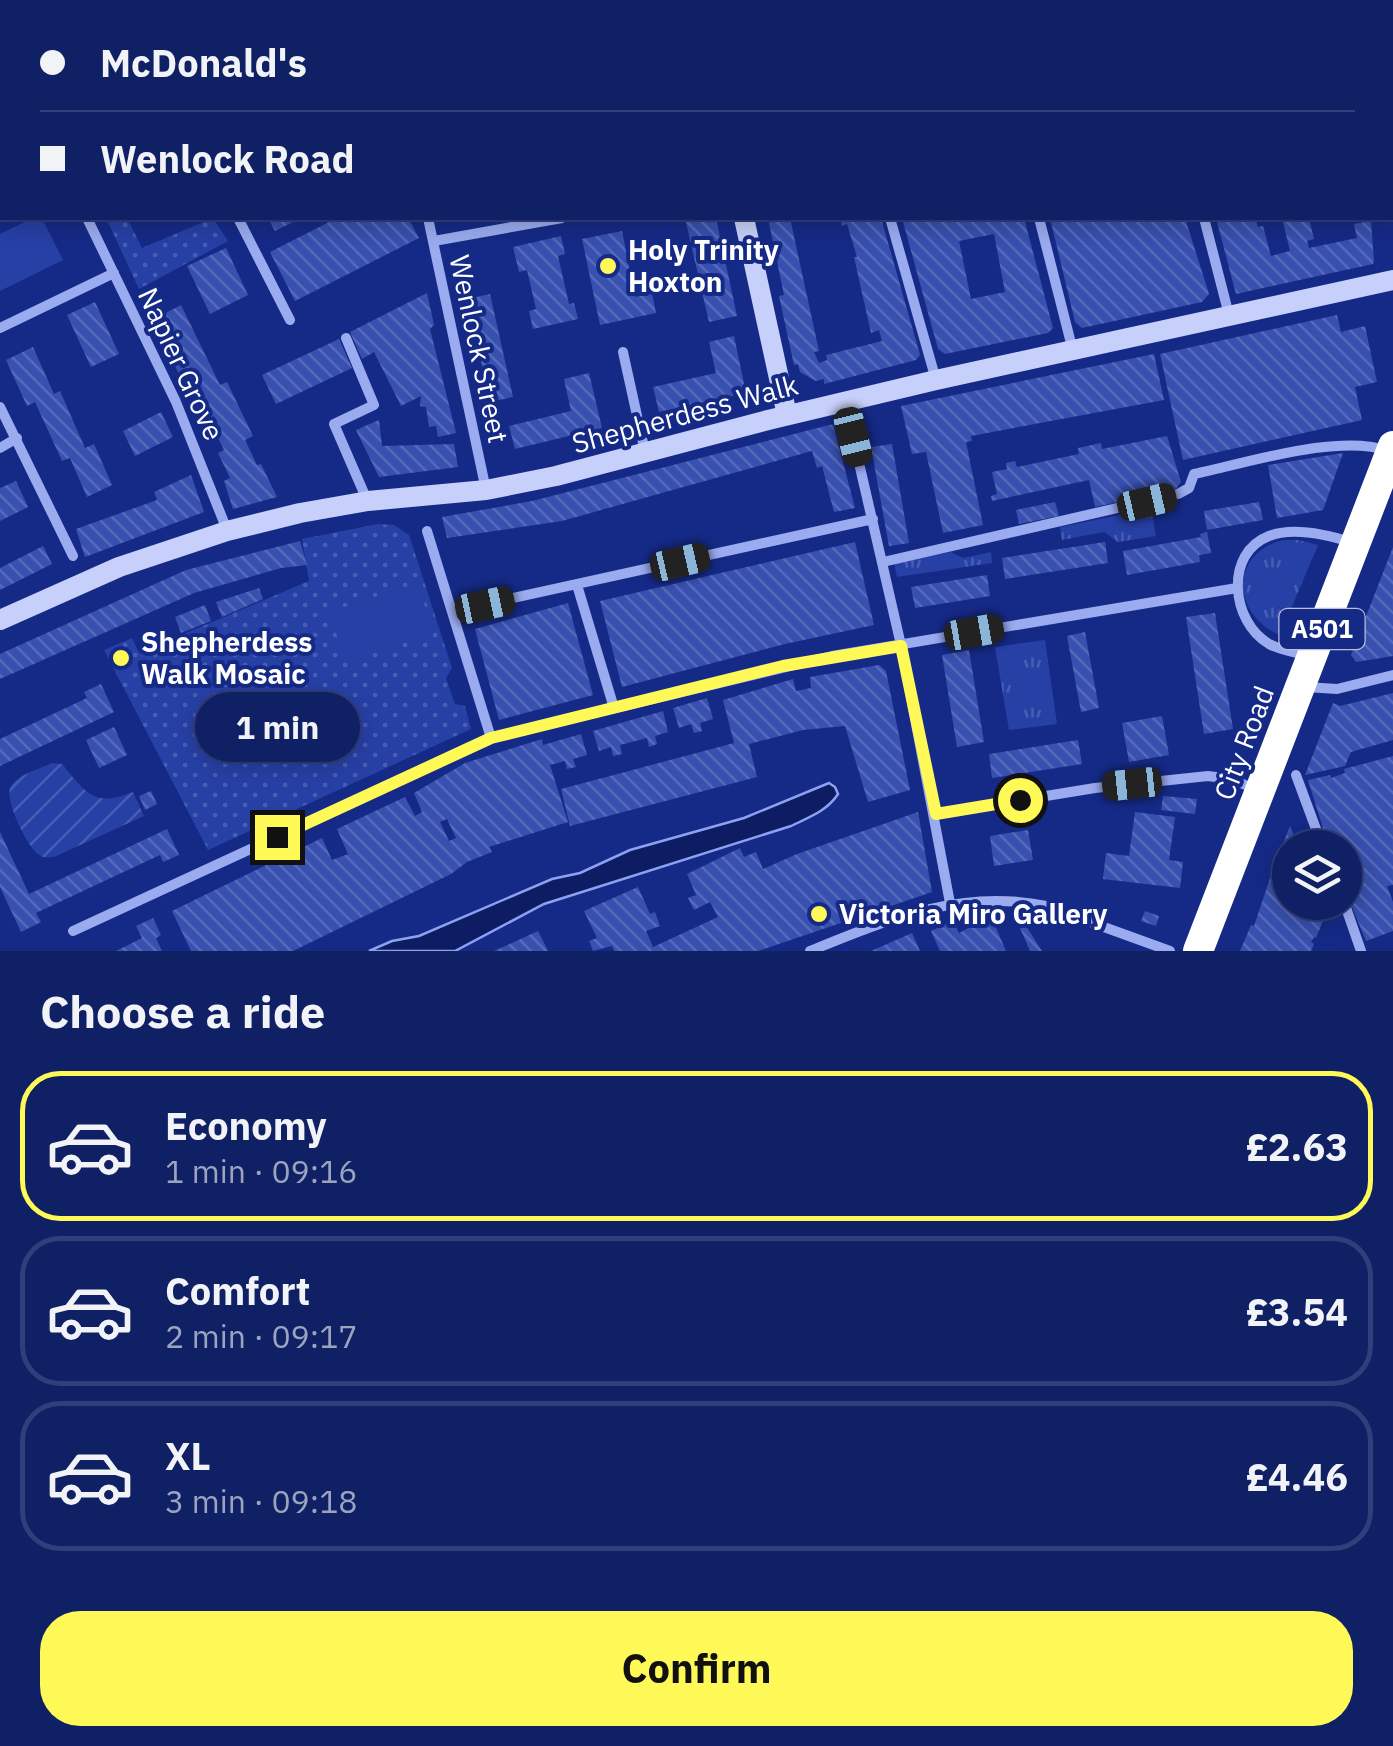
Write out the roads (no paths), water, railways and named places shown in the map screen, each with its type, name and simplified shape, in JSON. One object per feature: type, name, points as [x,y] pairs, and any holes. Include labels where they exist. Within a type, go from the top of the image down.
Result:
[{"type":"highway","name":"City Road","points":[[1198,951],[1392,449]]},
{"type":"main road","points":[[744,220],[787,415]]},
{"type":"main road","name":"Shepherdess Walk","points":[[0,620],[119,567],[228,531],[300,513],[368,501],[486,490],[556,476],[936,380],[1393,280]]},
{"type":"street","name":"Napier Grove","points":[[89,220],[170,390],[228,531]]},
{"type":"street","points":[[239,220],[290,320]]},
{"type":"street","name":"Wenlock Street","points":[[429,220],[486,490]]},
{"type":"street","points":[[434,241],[551,220]]},
{"type":"street","points":[[891,220],[936,380]]},
{"type":"street","points":[[1040,220],[1073,351]]},
{"type":"street","points":[[1205,220],[1230,316]]},
{"type":"street","points":[[0,328],[114,274]]},
{"type":"street","points":[[346,338],[374,405],[334,424],[368,501]]},
{"type":"street","points":[[622,352],[645,453]]},
{"type":"street","points":[[0,407],[72,556]]},
{"type":"street","points":[[853,437],[936,814],[950,903]]},
{"type":"street","points":[[0,448],[17,438]]},
{"type":"street","points":[[883,562],[1178,494],[1189,488],[1194,474],[1332,445],[1369,444],[1392,449]]},
{"type":"street","points":[[454,612],[873,519]]},
{"type":"street","points":[[427,531],[491,738]]},
{"type":"street","points":[[1354,543],[1327,535],[1273,534],[1258,542],[1245,555],[1237,588],[1239,608],[1269,644],[1337,690],[1393,675]]},
{"type":"street","points":[[577,585],[614,708]]},
{"type":"street","points":[[73,931],[491,738],[783,666],[1237,588]]},
{"type":"street","points":[[1296,775],[1316,830]]},
{"type":"street","points":[[936,814],[1095,788],[1208,776],[1231,779],[1260,792]]},
{"type":"street","points":[[810,951],[915,911],[950,903],[1028,902],[1170,951]]},
{"type":"street","points":[[1350,920],[1361,951]]},
{"type":"place","name":"Holy Trinity Hoxton","points":[[608,266]]},
{"type":"place","name":"Shepherdess Walk Mosaic","points":[[121,658]]},
{"type":"place","name":"Victoria Miro Gallery","points":[[819,914]]}]
